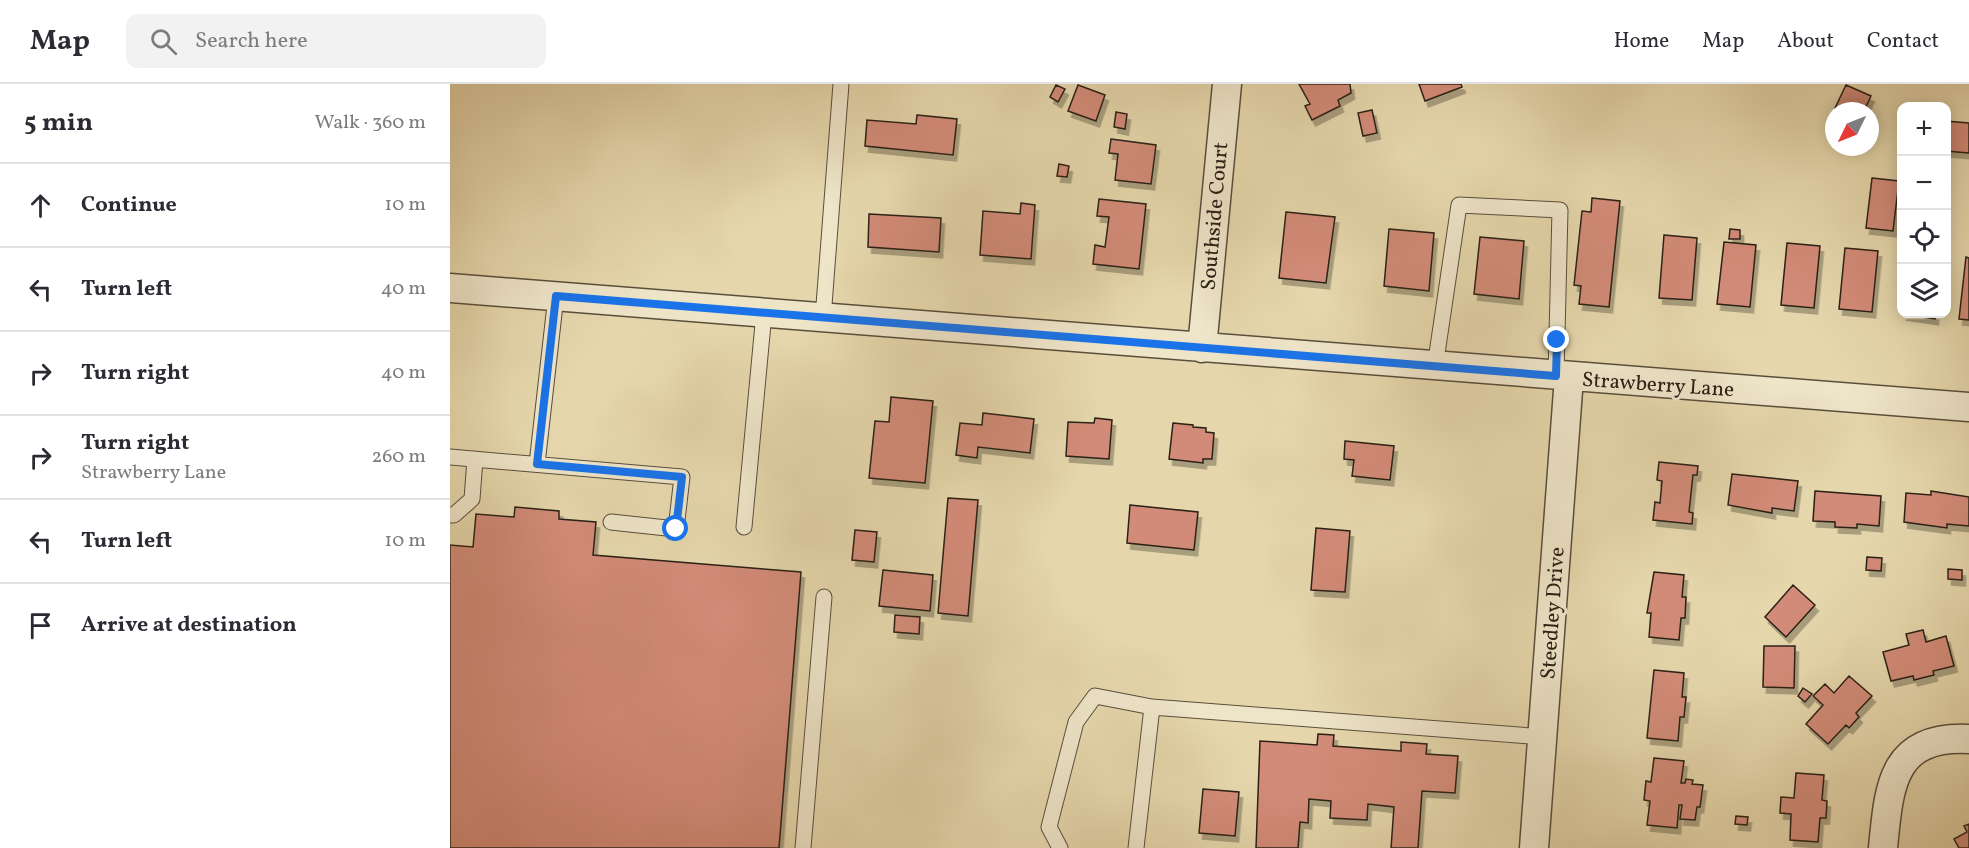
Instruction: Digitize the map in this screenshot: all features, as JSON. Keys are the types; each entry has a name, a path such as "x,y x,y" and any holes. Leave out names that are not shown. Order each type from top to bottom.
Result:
{"street":[{"name":"Southside Court","path":"1202,348 1227,84"},
{"name":"Strawberry Lane","path":"450,288 1562,377 1969,407"},
{"name":"Steedley Drive","path":"1534,848 1544,737 1562,377"},
{"path":"1883,848 1891,784 1904,760 1929,743 1951,738 1969,739"}],"lane":[{"path":"823,318 841,84"},
{"path":"1436,367 1459,205 1560,210 1557,340 1562,377"},
{"path":"537,464 556,296"},
{"path":"744,527 764,313"},
{"path":"450,457 682,477 676,529 611,522"},
{"path":"450,515 454,515 472,499 475,459"},
{"path":"803,848 824,597"},
{"path":"1060,848 1049,827 1076,722 1095,696 1152,707 1544,737"},
{"path":"1136,848 1152,707"}],"building":[{"path":"1299,84 1350,84 1351,93 1338,100 1340,106 1312,120 1305,106 1310,104"},
{"path":"1419,84 1461,84 1462,87 1425,101"},
{"path":"1056,85 1065,89 1058,102 1050,97"},
{"path":"1078,85 1105,95 1096,121 1068,111"},
{"path":"1846,85 1871,96 1868,102 1838,102"},
{"path":"1372,110 1377,133 1363,136 1358,113"},
{"path":"1116,112 1127,114 1125,129 1114,127"},
{"path":"917,115 957,119 953,155 865,146 867,120 916,124"},
{"path":"1951,121 1969,123 1969,153 1951,151"},
{"path":"1111,139 1156,145 1151,184 1115,180 1118,154 1109,153"},
{"path":"1059,164 1069,166 1067,177 1057,176"},
{"path":"1872,178 1897,181 1893,231 1866,228"},
{"path":"1592,198 1620,201 1609,307 1579,304 1581,286 1574,285 1582,211 1591,212"},
{"path":"1099,199 1146,204 1139,269 1093,264 1095,245 1105,247 1109,217 1097,216"},
{"path":"1021,203 1035,205 1031,259 980,255 983,211 1020,214"},
{"path":"1286,212 1335,217 1326,283 1279,278"},
{"path":"869,214 941,218 939,252 868,247"},
{"path":"1389,229 1434,233 1429,291 1384,286"},
{"path":"1730,229 1740,230 1740,239 1729,239"},
{"path":"1664,235 1697,238 1692,300 1659,298"},
{"path":"1480,237 1524,241 1519,299 1474,294"},
{"path":"1724,242 1756,245 1750,307 1717,304"},
{"path":"1787,243 1820,246 1814,308 1781,305"},
{"path":"1845,248 1878,251 1872,312 1839,309"},
{"path":"1966,257 1969,258 1969,320 1959,319"},
{"path":"891,397 933,401 925,483 869,478 875,421 889,422"},
{"path":"983,413 1034,419 1030,453 978,447 977,458 956,455 960,423 982,425"},
{"path":"1095,418 1112,420 1109,459 1066,456 1068,422 1094,423"},
{"path":"1173,423 1206,428 1206,432 1214,433 1212,459 1203,459 1203,463 1169,459"},
{"path":"1345,441 1394,446 1390,480 1352,476 1354,460 1344,459"},
{"path":"1659,462 1698,466 1697,475 1693,475 1689,512 1693,513 1692,524 1653,520 1655,502 1660,503 1662,481 1657,480"},
{"path":"1732,474 1798,481 1794,511 1772,508 1772,513 1728,505"},
{"path":"1815,491 1881,496 1879,526 1857,524 1857,528 1835,527 1835,522 1813,521"},
{"path":"1931,491 1969,497 1969,526 1947,524 1947,528 1904,522 1906,493 1931,495"},
{"path":"948,498 978,500 968,616 938,613"},
{"path":"1130,505 1198,512 1194,550 1127,543"},
{"path":"515,507 559,511 559,519 596,522 593,555 801,572 779,848 450,848 450,545 473,547 476,514 514,517"},
{"path":"1316,528 1350,531 1345,592 1311,590"},
{"path":"855,530 877,532 874,562 852,560"},
{"path":"1867,557 1882,558 1881,571 1866,570"},
{"path":"1948,569 1962,570 1962,580 1948,579"},
{"path":"883,570 933,575 930,611 879,606"},
{"path":"1654,572 1684,575 1682,597 1686,597 1685,618 1681,618 1679,640 1649,637 1651,613 1647,613"},
{"path":"1793,585 1815,605 1786,637 1765,617"},
{"path":"895,615 920,617 919,634 894,632"},
{"path":"1923,630 1926,642 1946,636 1954,666 1933,671 1934,675 1914,680 1913,676 1891,681 1883,652 1909,645 1906,634"},
{"path":"1764,646 1795,646 1794,688 1763,687"},
{"path":"1654,670 1684,673 1682,697 1686,697 1684,717 1680,717 1678,741 1647,738"},
{"path":"1849,676 1872,696 1856,713 1859,717 1849,728 1846,725 1828,744 1806,724 1823,705 1813,696 1825,684 1834,693"},
{"path":"1803,688 1812,694 1805,702 1798,696"},
{"path":"1318,734 1334,735 1333,746 1401,751 1401,742 1427,744 1426,754 1458,756 1455,793 1422,791 1418,848 1391,848 1394,807 1368,804 1367,820 1330,818 1331,801 1309,799 1308,823 1300,822 1298,848 1256,848 1260,741 1317,745"},
{"path":"1654,758 1684,761 1681,783 1685,783 1686,779 1693,780 1692,784 1703,785 1700,807 1697,807 1695,820 1680,819 1682,805 1679,805 1677,828 1647,825 1650,801 1644,800 1646,781 1651,782"},
{"path":"1796,773 1824,775 1822,800 1827,801 1826,818 1820,818 1818,842 1790,840 1791,814 1780,813 1781,797 1794,798"},
{"path":"1203,789 1239,792 1235,836 1199,833"},
{"path":"1736,816 1748,817 1747,825 1735,824"},
{"path":"1969,824 1969,848 1959,848 1954,839 1967,832 1964,826"}],"route":[{"path":"676,529 682,477 537,464 556,296 1556,376 1557,340"}]}
